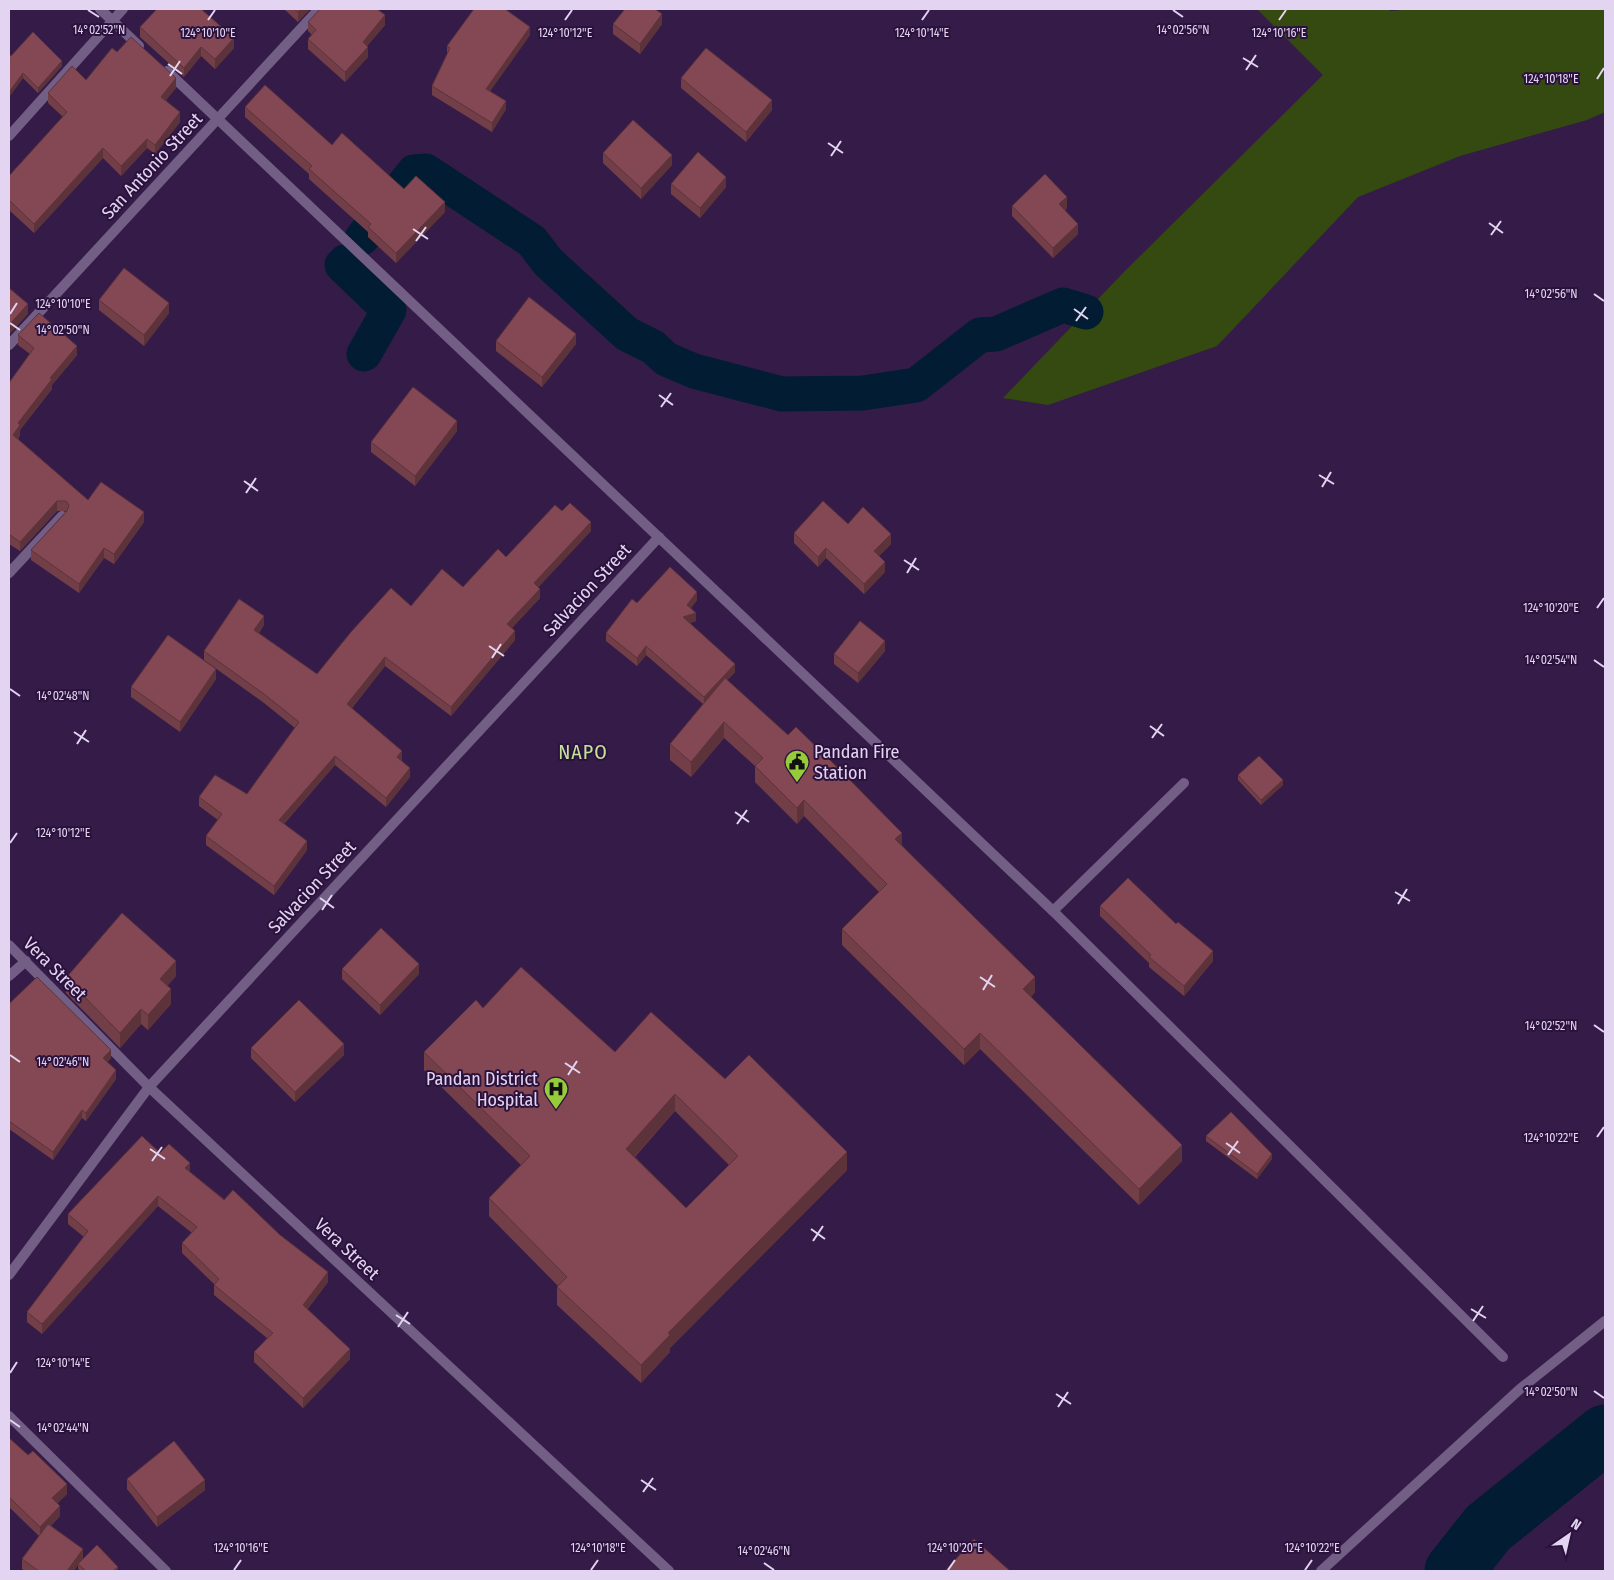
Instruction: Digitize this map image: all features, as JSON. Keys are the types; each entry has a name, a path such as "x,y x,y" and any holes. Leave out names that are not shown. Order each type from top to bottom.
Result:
{"street":[{"path":"100,9 147,53"},
{"path":"9,136 123,9"},
{"name":"San Antonio Street","path":"9,345 319,9"},
{"path":"162,66 1053,911 1503,1358"},
{"path":"9,573 62,516"},
{"name":"Salvacion Street","path":"9,1276 149,1087 659,537"},
{"path":"1053,911 1184,783"},
{"name":"Vera Street","path":"9,945 149,1087 669,1571"},
{"path":"9,976 26,961"},
{"path":"1321,1571 1520,1389 1605,1321"},
{"path":"9,1416 166,1571"}],"green space":[{"path":"1257,9 1388,9 1390,11 1413,9 1605,9 1605,112 1587,120 1460,156 1358,197 1217,346 1048,405 1003,398 1124,272 1323,75"}],"building":[{"path":"157,9 201,9 234,38 215,59 201,47 184,68 140,27"},
{"path":"320,9 377,9 385,15 363,42 368,47 345,72 308,39 316,30 308,22"},
{"path":"474,9 505,9 530,27 486,89 506,101 492,123 432,86 450,48 447,46"},
{"path":"625,9 655,9 662,14 640,44 613,24"},
{"path":"33,32 62,61 38,88 23,73 9,92 9,55 11,56"},
{"path":"131,37 176,78 161,97 180,112 155,145 147,139 121,166 103,148 34,224 9,200 9,176 67,112 48,93 72,66 86,80 112,48 117,52"},
{"path":"706,48 772,100 746,132 681,78"},
{"path":"265,85 332,145 342,133 404,189 416,176 445,202 396,253 368,227 371,224 309,169 312,166 245,107"},
{"path":"633,120 672,155 641,188 603,153"},
{"path":"698,152 726,177 700,208 671,184"},
{"path":"1045,174 1067,197 1059,204 1078,224 1053,248 1012,206"},
{"path":"124,268 169,303 144,335 99,300"},
{"path":"9,288 28,304 9,325"},
{"path":"529,297 576,334 542,377 496,341"},
{"path":"39,313 77,346 50,378 52,379 18,423 20,425 13,435 88,500 101,482 144,512 114,554 104,548 79,584 31,550 67,511 69,505 66,501 57,501 20,542 9,534 9,383 34,348 18,335"},
{"path":"413,387 457,421 415,476 371,442"},
{"path":"823,501 848,524 863,507 891,534 874,551 885,562 864,584 826,548 818,557 794,533"},
{"path":"570,503 591,522 534,583 540,589 507,624 515,631 451,707 385,657 347,704 402,751 397,757 410,768 386,798 335,756 279,820 307,841 274,886 206,836 222,814 199,797 215,775 247,794 299,722 204,651 239,599 264,616 254,630 317,674 351,632 391,588 411,606 442,569 463,587 498,549 506,557 555,505 562,511"},
{"path":"670,567 697,592 687,605 696,613 683,617 735,664 704,697 646,646 637,658 606,633 632,599 637,603"},
{"path":"860,621 885,641 858,673 834,654"},
{"path":"168,635 216,669 180,722 131,687"},
{"path":"725,678 788,735 796,727 902,833 895,839 1035,977 1023,989 1182,1145 1139,1189 980,1033 964,1049 842,929 887,884 804,800 797,808 755,766 763,758 724,722 691,762 670,744"},
{"path":"1259,756 1283,780 1261,800 1238,775"},
{"path":"1128,878 1176,924 1178,922 1213,951 1184,986 1149,957 1151,955 1100,906"},
{"path":"122,913 176,961 160,979 171,989 148,1015 141,1009 120,1033 66,978"},
{"path":"381,928 419,964 380,1005 342,969"},
{"path":"521,967 615,1052 651,1012 725,1079 749,1055 847,1152 668,1333 670,1335 641,1365 557,1287 567,1277 489,1198 530,1156 424,1052 476,1000 483,1008","holes":["675,1094 738,1156 686,1208 626,1149"]},
{"path":"37,977 111,1050 103,1058 116,1070 86,1113 82,1110 53,1152 9,1121 9,1004"},
{"path":"299,1000 344,1044 295,1092 251,1048"},
{"path":"1231,1112 1272,1154 1257,1174 1206,1136"},
{"path":"142,1136 160,1153 169,1144 190,1163 185,1168 224,1200 233,1190 280,1235 328,1272 303,1305 350,1349 303,1398 254,1352 273,1333 214,1285 219,1279 182,1243 197,1227 158,1196 42,1324 27,1312 88,1231 68,1214"},
{"path":"9,1438 28,1455 33,1451 67,1484 52,1498 60,1506 40,1527 9,1497"},
{"path":"174,1441 205,1480 157,1517 127,1479"},
{"path":"48,1524 83,1549 67,1571 39,1571 22,1559"},
{"path":"974,1539 1010,1571 945,1571"},
{"path":"97,1545 118,1567 113,1571 86,1571 78,1564"}],"waterway":[{"path":"362,238 414,172 426,171 532,241 548,262 627,334 653,347 666,359 694,371 782,394 863,393 916,385 980,335 996,334 1063,305 1086,312"},
{"path":"345,262 342,265 389,310 364,354"},
{"path":"1454,1571 1488,1528 1605,1434"}],"place":[{"name":"Pandan Fire Station","path":"797,783"},
{"name":"Pandan District Hospital","path":"556,1110"}],"district":[{"name":"NAPO","path":"583,752"}]}
